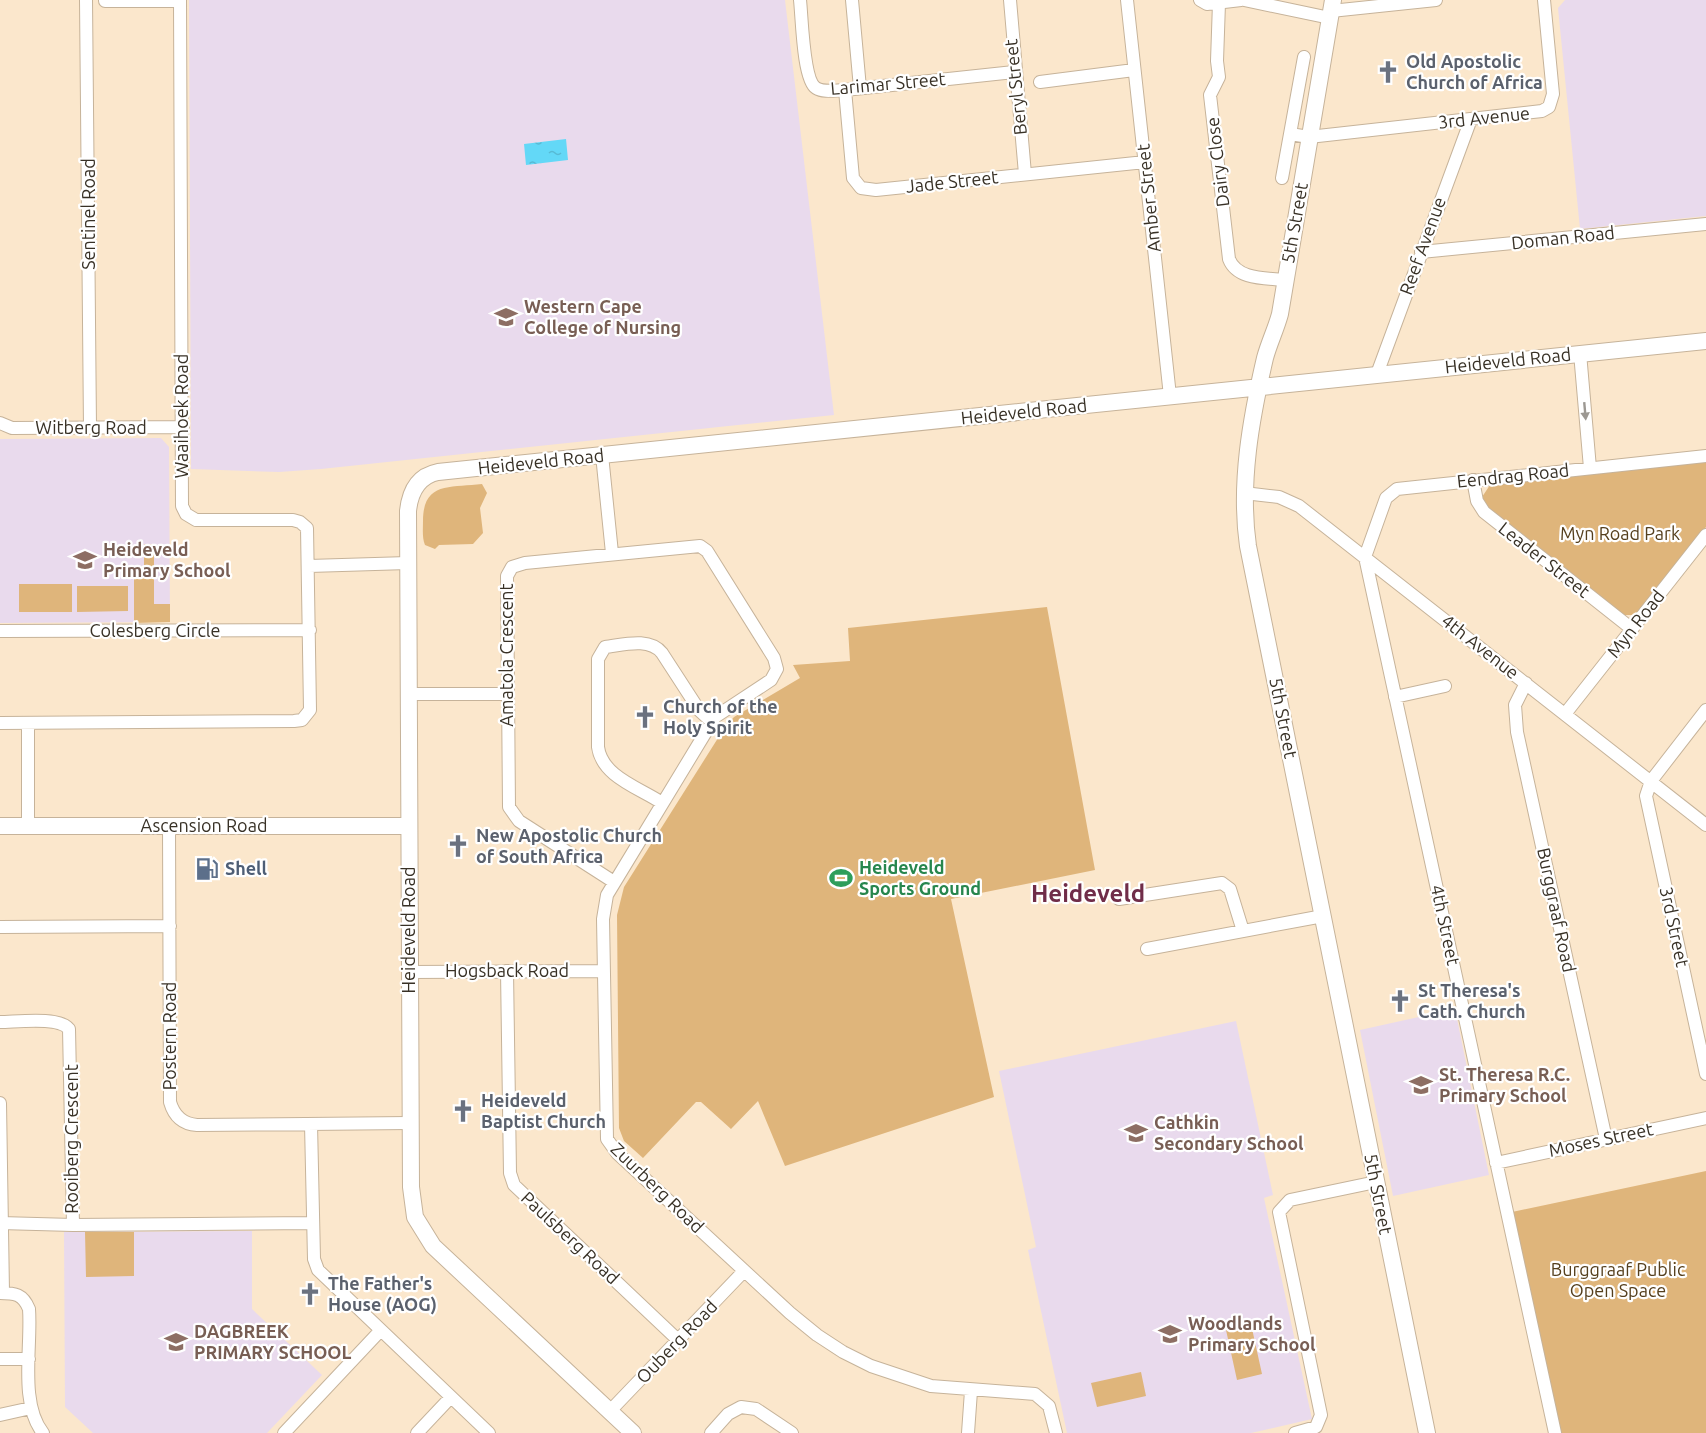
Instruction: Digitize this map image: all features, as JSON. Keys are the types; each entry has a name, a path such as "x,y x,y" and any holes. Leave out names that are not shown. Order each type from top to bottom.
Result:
{"street":[{"name":"Sentinel Road","path":"86,0 90,428"},
{"name":"Larimar Street","path":"800,0 808,72 812,84 824,91 1014,72"},
{"path":"852,0 860,88"},
{"name":"Beryl Street","path":"1010,0 1014,72 1025,174"},
{"name":"Amber Street","path":"1127,0 1170,396"},
{"path":"1200,0 1207,4 1243,0 1331,10 1436,0"},
{"name":"3rd Avenue","path":"1290,134 1309,137 1535,114 1549,107 1553,87 1544,0"},
{"name":"Waaihoek Road","path":"28,723 294,722 306,717 310,706 308,531 300,522 199,520 186,514 182,506 180,1 105,1"},
{"name":"Dairy Close","path":"1219,3 1217,61 1219,76 1210,95 1229,259 1235,271 1242,274 1285,280"},
{"name":"5th Street","path":"1331,10 1280,314 1265,358 1244,493 1248,546 1427,1433"},
{"path":"1282,178 1304,57"},
{"path":"1040,82 1134,70"},
{"name":"Jade Street","path":"845,90 853,178 861,188 876,190 1145,162"},
{"name":"Reef Avenue","path":"1377,374 1471,119"},
{"name":"Doman Road","path":"1421,252 1706,224"},
{"name":"Heideveld Road","path":"633,1433 425,1237 415,1217 412,1202 410,1123 408,694 409,500 414,488 426,476 438,472 1706,341"},
{"path":"1580,354 1590,468"},
{"name":"Witberg Road","path":"0,423 12,428 183,428"},
{"path":"602,455 612,553"},
{"name":"Eendrag Road","path":"1365,557 1386,498 1392,492 1402,488 1706,456"},
{"name":"Leader Street","path":"1473,480 1476,501 1484,513 1632,629"},
{"name":"4th Avenue","path":"1244,493 1289,500 1706,825"},
{"name":"Myn Road","path":"1565,714 1706,535"},
{"name":"Amatola Crescent","path":"614,882 519,821 512,814 508,799 507,694 507,580 510,569 525,562 695,545 704,548 774,658 777,669"},
{"name":"4th Street","path":"1365,557 1555,1433"},
{"path":"309,566 408,563"},
{"name":"Colesberg Circle","path":"0,631 310,630"},
{"path":"662,803 612,772 600,758 598,659 601,650 605,647 641,643 657,648 699,710 712,722"},
{"name":"Zuurberg Road","path":"777,669 771,680 732,705 712,722 607,895 603,919 607,1139 617,1153 817,1335 871,1366 913,1381 971,1391 1035,1394 1049,1406 1056,1433"},
{"name":"Burggraaf Road","path":"1526,683 1515,705 1517,732 1606,1139"},
{"path":"1395,697 1445,686"},
{"path":"408,694 507,694"},
{"path":"1651,781 1706,710"},
{"path":"0,723 28,723 28,826"},
{"name":"3rd Street","path":"1651,781 1647,788 1646,804 1706,1074"},
{"name":"Ascension Road","path":"0,826 409,826"},
{"name":"Postern Road","path":"170,826 170,1102 174,1112 182,1120 192,1124 410,1123"},
{"path":"1119,898 1222,883 1230,890 1243,931"},
{"path":"1147,949 1323,916"},
{"path":"0,927 170,926"},
{"name":"Paulsberg Road","path":"507,971 510,1173 514,1185 678,1340"},
{"name":"Hogsback Road","path":"410,972 604,971"},
{"name":"Rooiberg Crescent","path":"0,1022 54,1021 66,1024 69,1029 73,1225 313,1223"},
{"path":"0,1102 1,1293 18,1294 26,1301 29,1315 30,1408 43,1433"},
{"name":"Moses Street","path":"1496,1163 1706,1118"},
{"path":"311,1124 314,1259 318,1270 489,1433"},
{"path":"1295,1433 1316,1427 1321,1415 1279,1212 1290,1200 1376,1182"},
{"path":"1,1223 73,1225"},
{"name":"Ouberg Road","path":"610,1412 744,1271"},
{"path":"284,1433 380,1331"},
{"path":"0,1359 29,1359"},
{"path":"968,1433 971,1391"},
{"path":"417,1433 451,1397"},
{"path":"711,1433 728,1414 741,1407 756,1409 792,1433"},
{"path":"0,1415 30,1408"}],"shaded area":[{"name":"Western Cape College of Nursing","path":"189,0 785,0 834,415 321,469 279,472 191,469"},
{"path":"1565,0 1706,0 1706,216 1580,229 1558,8"},
{"name":"Heideveld Primary School","path":"161,438 169,447 170,622 0,623 0,439"},
{"name":"St. Theresa R.C. Primary School","path":"1455,1009 1489,1175 1393,1196 1360,1030"},
{"path":"1236,1021 1273,1195 1264,1198 1312,1419 1251,1433 1067,1433 1028,1250 1036,1247 999,1071"},
{"name":"DAGBREEK PRIMARY SCHOOL","path":"252,1231 252,1309 322,1375 267,1433 93,1433 65,1407 64,1232"}],"green space":[{"name":"Myn Road Park","path":"1706,461 1706,527 1641,610 1634,615 1623,615 1486,508 1482,497 1490,485"},
{"path":"482,484 487,493 480,508 483,533 473,544 439,545 435,549 425,545 423,539 424,508 433,493 450,487"},
{"path":"144,544 154,544 154,604 170,604 170,622 134,623 134,568 144,568"},
{"path":"19,584 72,584 72,612 19,612"},
{"path":"77,586 128,586 128,611 77,612"},
{"name":"Heideveld Sports Ground","path":"1047,607 1095,870 951,899 994,1097 785,1166 758,1101 731,1129 701,1102 696,1102 643,1158 624,1141 619,1128 617,915 624,887 725,727 734,717 800,678 793,665 850,661 848,628"},
{"name":"Burggraaf Public Open Space","path":"1706,1171 1706,1433 1560,1433 1512,1212"},
{"path":"85,1232 134,1232 134,1276 86,1277"},
{"path":"1251,1324 1262,1374 1237,1380 1226,1330"},
{"path":"1141,1372 1146,1396 1097,1407 1091,1383"}],"water":[{"path":"566,139 568,160 526,165 524,144"}],"place":[{"name":"Old Apostolic Church of Africa","path":"1388,72"},
{"name":"Western Cape College of Nursing","path":"506,317"},
{"name":"Heideveld Primary School","path":"85,560"},
{"name":"Church of the Holy Spirit","path":"645,717"},
{"name":"New Apostolic Church of South Africa","path":"458,846"},
{"name":"Shell","path":"207,869"},
{"name":"Heideveld Sports Ground","path":"841,878"},
{"name":"St Theresa's Cath. Church","path":"1400,1001"},
{"name":"St. Theresa R.C. Primary School","path":"1421,1085"},
{"name":"Heideveld Baptist Church","path":"463,1111"},
{"name":"Cathkin Secondary School","path":"1136,1133"},
{"name":"The Father's House (AOG)","path":"310,1294"},
{"name":"Woodlands Primary School","path":"1170,1334"},
{"name":"DAGBREEK PRIMARY SCHOOL","path":"176,1342"}],"district":[{"name":"Heideveld","path":"1088,894"}]}
